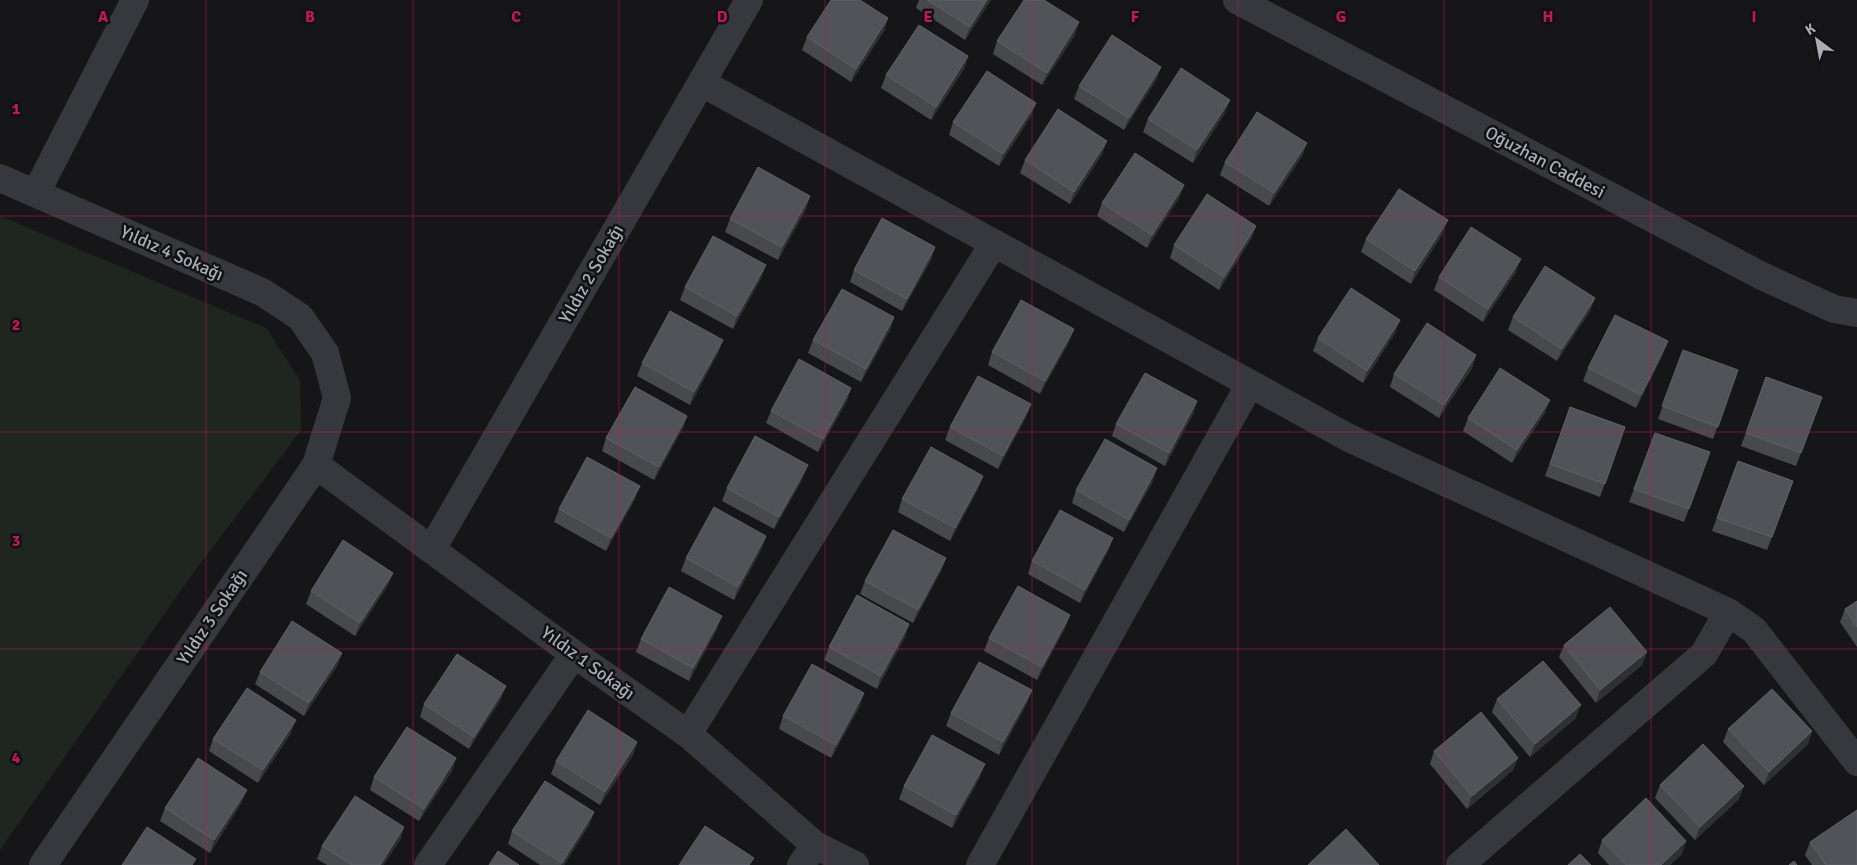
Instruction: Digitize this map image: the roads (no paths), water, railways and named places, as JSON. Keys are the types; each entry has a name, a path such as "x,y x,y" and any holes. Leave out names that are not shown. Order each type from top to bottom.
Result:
{"street":[{"path":"36,193 135,0"},
{"name":"Yıldız 2 Sokağı","path":"432,548 749,0"},
{"name":"Oğuzhan Caddesi","path":"1237,0 1762,276 1834,309 1857,313"},
{"path":"702,83 1349,438 1728,612 1754,630 1857,762"},
{"name":"Yıldız 4 Sokağı","path":"0,178 262,292 300,317 325,353"},
{"path":"688,734 994,243"},
{"name":"Yıldız 3 Sokağı","path":"43,865 316,465 337,398 325,353"},
{"path":"980,865 1250,384"},
{"name":"Yıldız 1 Sokağı","path":"316,465 432,548 574,654 688,734 808,855 855,865"},
{"path":"1460,865 1704,654 1728,612"},
{"path":"428,865 574,654"}]}
